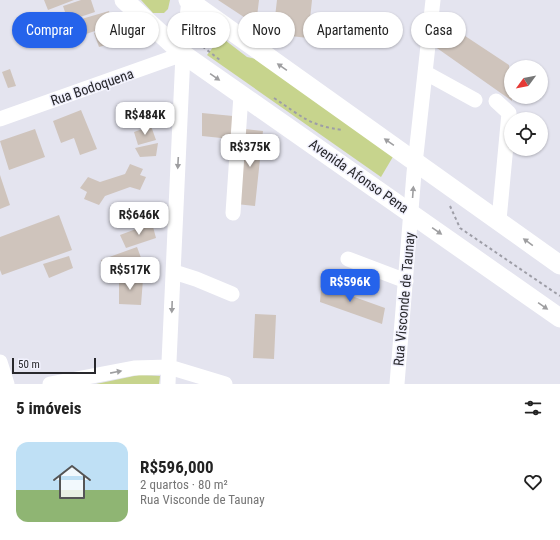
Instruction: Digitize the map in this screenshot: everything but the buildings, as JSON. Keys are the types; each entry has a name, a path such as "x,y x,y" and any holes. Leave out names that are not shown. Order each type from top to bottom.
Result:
{"main road":[{"name":"Avenida Afonso Pena","path":"124,0 183,54 560,318"},
{"path":"189,0 560,265"}],"street":[{"path":"188,12 189,0"},
{"name":"Rua Visconde de Taunay","path":"397,384 411,213 433,0"},
{"path":"168,384 184,48"},
{"name":"Rua Bodoquena","path":"0,119 183,54"},
{"path":"426,73 475,100"},
{"path":"233,213 242,95"},
{"path":"496,101 509,113 498,220"},
{"path":"348,259 406,281"},
{"path":"174,272 196,279 232,294"},
{"path":"0,362 7,384"},
{"path":"50,384 134,368 169,367 225,384"}],"path":[{"path":"205,48 223,62"},
{"path":"271,96 311,123 324,128 348,130"},
{"path":"448,201 460,228 560,296"}],"green space":[{"path":"141,0 170,0 168,9 164,13 152,12"},
{"path":"230,44 247,57 265,61 394,155 381,177 207,55 212,48 230,48"},
{"path":"139,375 160,376 159,384 96,384"}]}
